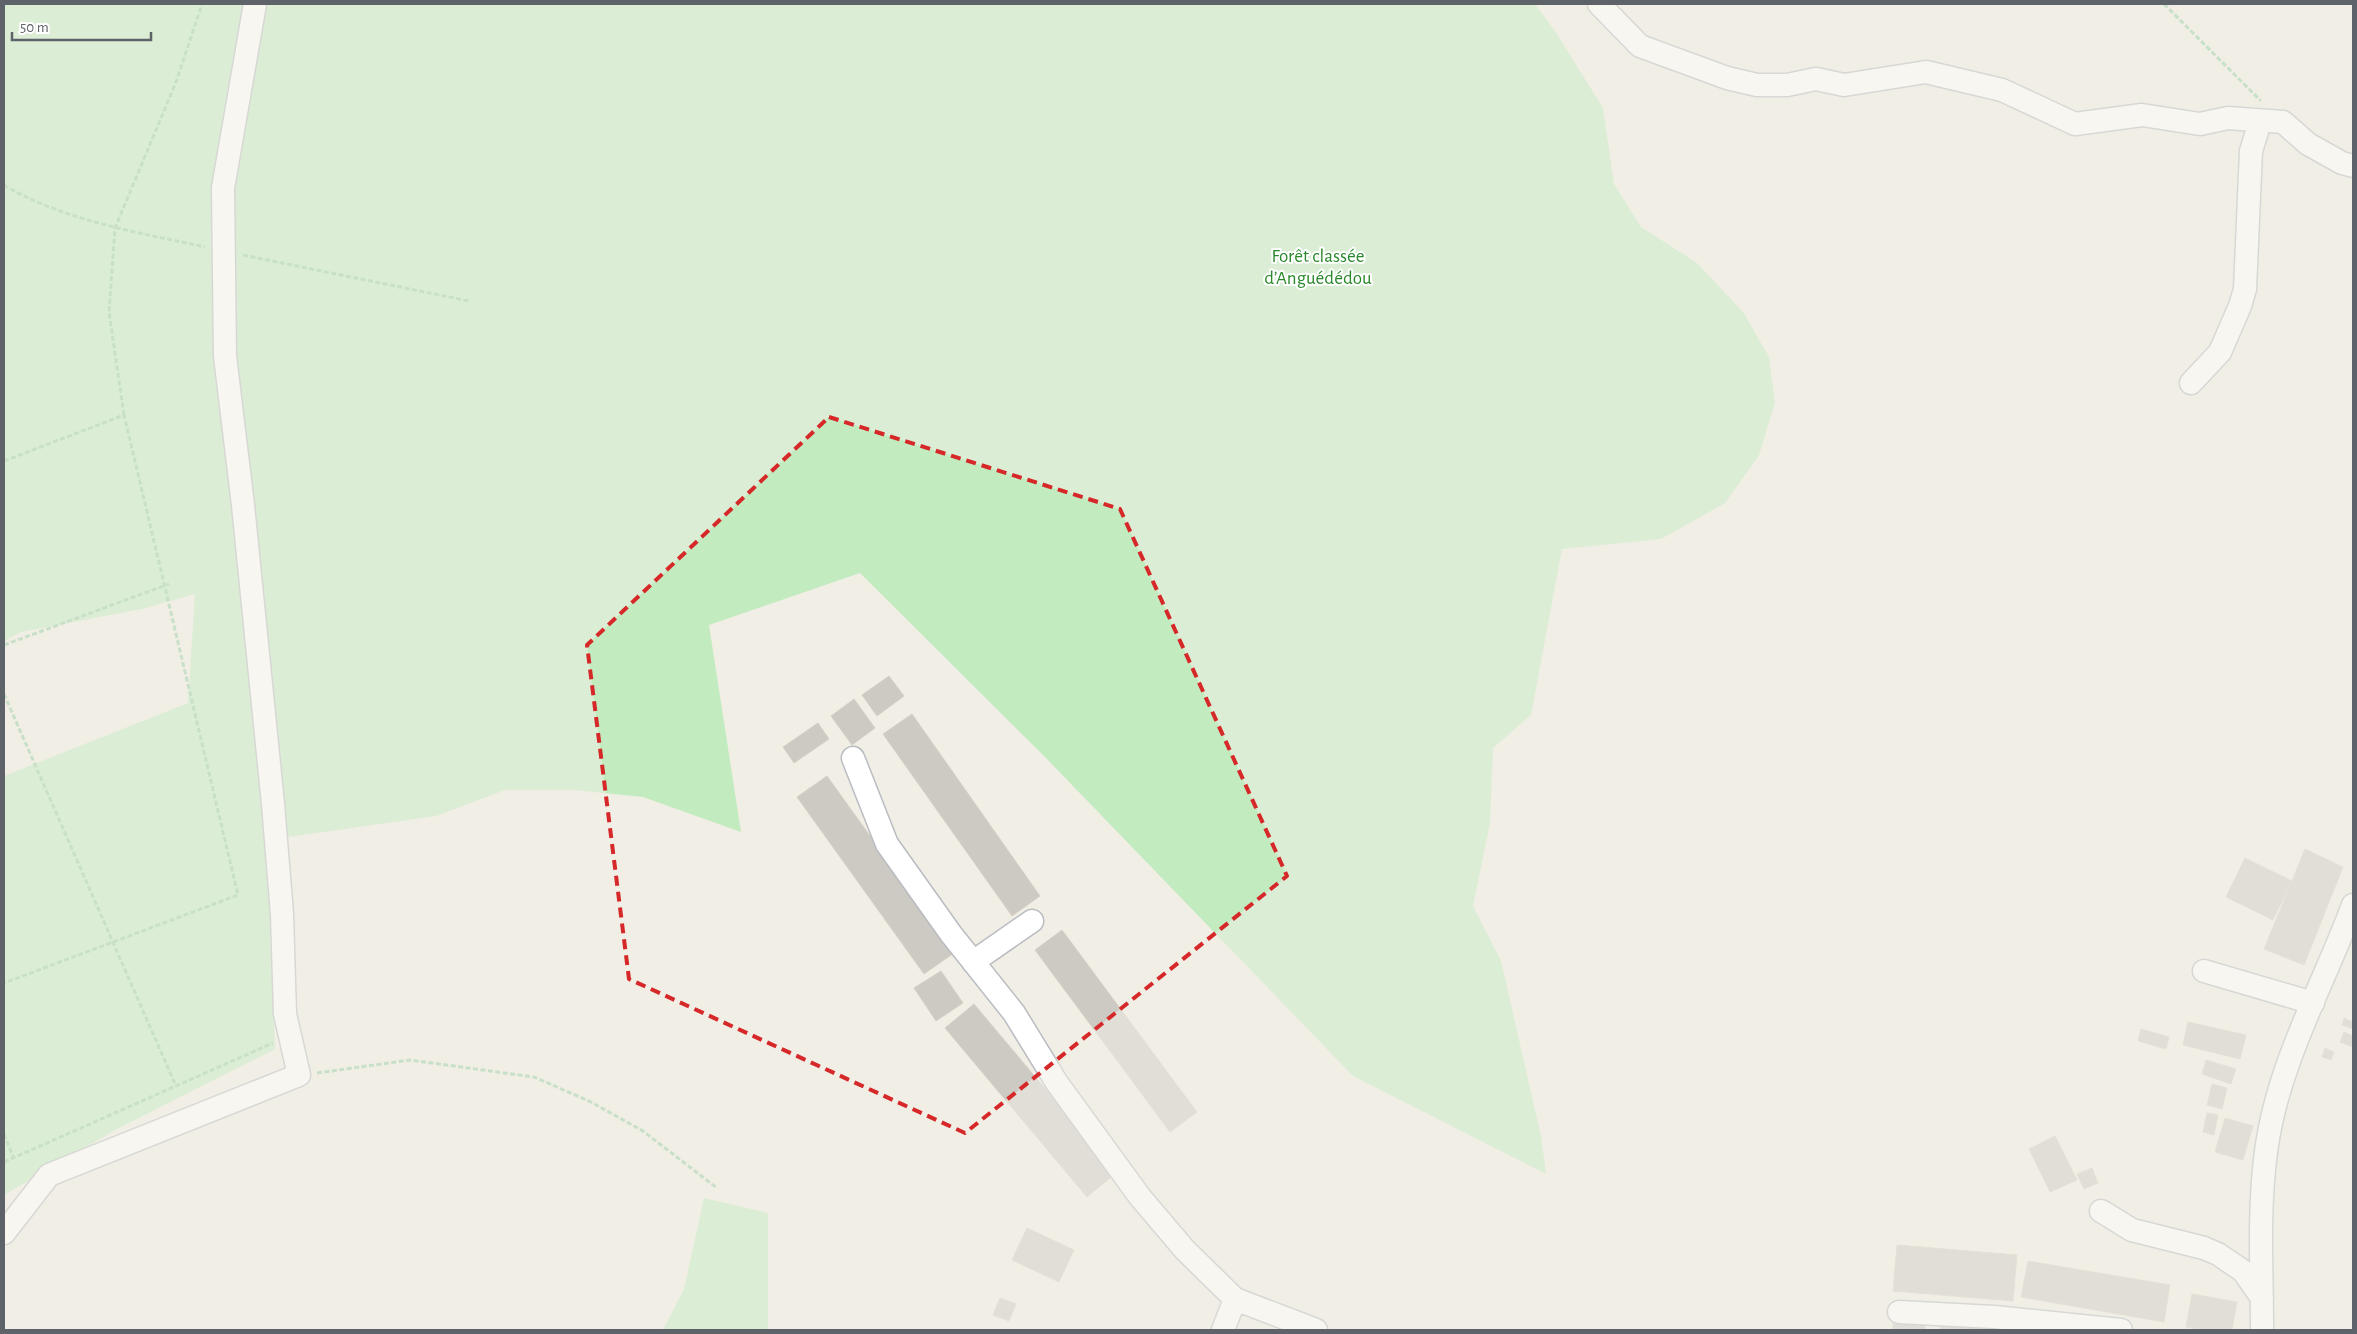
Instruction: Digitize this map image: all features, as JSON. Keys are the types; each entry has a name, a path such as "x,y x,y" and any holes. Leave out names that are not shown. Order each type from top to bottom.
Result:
{"street":[{"path":"4,1233 49,1175 299,1075 285,1014 282,914 273,804 243,505 225,356 223,188 255,4"},
{"path":"1599,4 1640,46 1727,78 1757,85 1787,85 1816,79 1844,84 1926,72 2002,90 2075,124 2142,115 2175,118 2200,124 2228,118 2260,122 2283,122 2308,144 2342,163 2353,166"},
{"path":"2191,384 2220,352 2240,306 2245,289 2248,274 2252,151 2260,122"},
{"path":"852,758 887,844 973,962 1014,1013 1056,1083 1140,1197 1185,1250 1235,1299 1316,1330"},
{"path":"2262,1330 2261,1248 2266,1151 2286,1071 2353,905"},
{"path":"973,962 1032,921"},
{"path":"2204,971 2313,1003"},
{"path":"2101,1211 2132,1230 2204,1248 2218,1254 2243,1271 2262,1298"},
{"path":"1223,1330 1235,1299"},
{"path":"1899,1312 1994,1317 2121,1330"}],"path":[{"path":"4,983 238,895 124,415 109,312 115,228 176,82 202,4"},
{"path":"2164,4 2283,122"},
{"path":"4,461 124,415"},
{"path":"4,645 169,584"},
{"path":"4,694 176,1086"},
{"path":"4,1162 290,1035"},
{"path":"299,1075 410,1060 534,1078 591,1102 643,1131 716,1188"},
{"path":"4,1134 13,1159"}],"highlighted area":[{"path":"829,417 1120,509 1287,876 965,1133 629,979 587,645"}],"green space":[{"name":"Forêt classée d’Anguédédou","path":"4,4 1535,4 1557,34 1603,108 1614,184 1641,227 1697,263 1743,312 1769,357 1775,403 1759,455 1725,503 1661,539 1562,549 1531,715 1493,748 1490,823 1473,906 1501,961 1541,1136 1546,1174 1353,1076 1044,756 860,573 709,625 741,832 643,797 574,790 505,790 436,816 267,840 275,1049 117,1129 4,1195 4,776 188,703 195,594 142,609 21,632 4,641"},
{"path":"704,1198 768,1213 768,1330 663,1330 684,1289"}],"building":[{"path":"889,676 904,696 877,716 862,695"},
{"path":"854,699 875,728 852,745 831,716"},
{"path":"912,714 1040,896 1012,916 883,734"},
{"path":"818,723 829,739 794,763 783,747"},
{"path":"827,776 954,953 924,974 797,797"},
{"path":"2305,849 2343,867 2304,965 2264,949"},
{"path":"2245,858 2292,881 2273,920 2226,897"},
{"path":"1062,930 1197,1112 1170,1132 1035,950"},
{"path":"941,971 963,1003 936,1021 914,988"},
{"path":"974,1004 1116,1173 1087,1197 945,1028"},
{"path":"2344,1018 2353,1022 2353,1029 2342,1025"},
{"path":"2188,1022 2246,1035 2240,1059 2183,1045"},
{"path":"2141,1029 2169,1037 2166,1049 2138,1041"},
{"path":"2344,1032 2353,1036 2353,1047 2340,1042"},
{"path":"2325,1048 2334,1052 2331,1060 2322,1057"},
{"path":"2206,1060 2236,1069 2231,1084 2202,1074"},
{"path":"2212,1084 2227,1088 2222,1109 2207,1105"},
{"path":"2207,1113 2218,1115 2214,1135 2203,1132"},
{"path":"2225,1118 2253,1126 2243,1160 2215,1152"},
{"path":"2055,1136 2077,1180 2050,1192 2029,1149"},
{"path":"2092,1168 2098,1183 2084,1189 2077,1174"},
{"path":"1027,1228 1074,1250 1059,1282 1012,1260"},
{"path":"1897,1245 2017,1255 2013,1301 1893,1291"},
{"path":"2028,1261 2170,1285 2164,1322 2021,1297"},
{"path":"2192,1294 2237,1302 2232,1330 2203,1330 2186,1327"},
{"path":"1000,1298 1016,1304 1009,1321 993,1315"},
{"path":"1941,1322 1979,1324 1979,1330 1940,1330"},
{"path":"1893,1323 1925,1325 1925,1330 1893,1330"}]}
